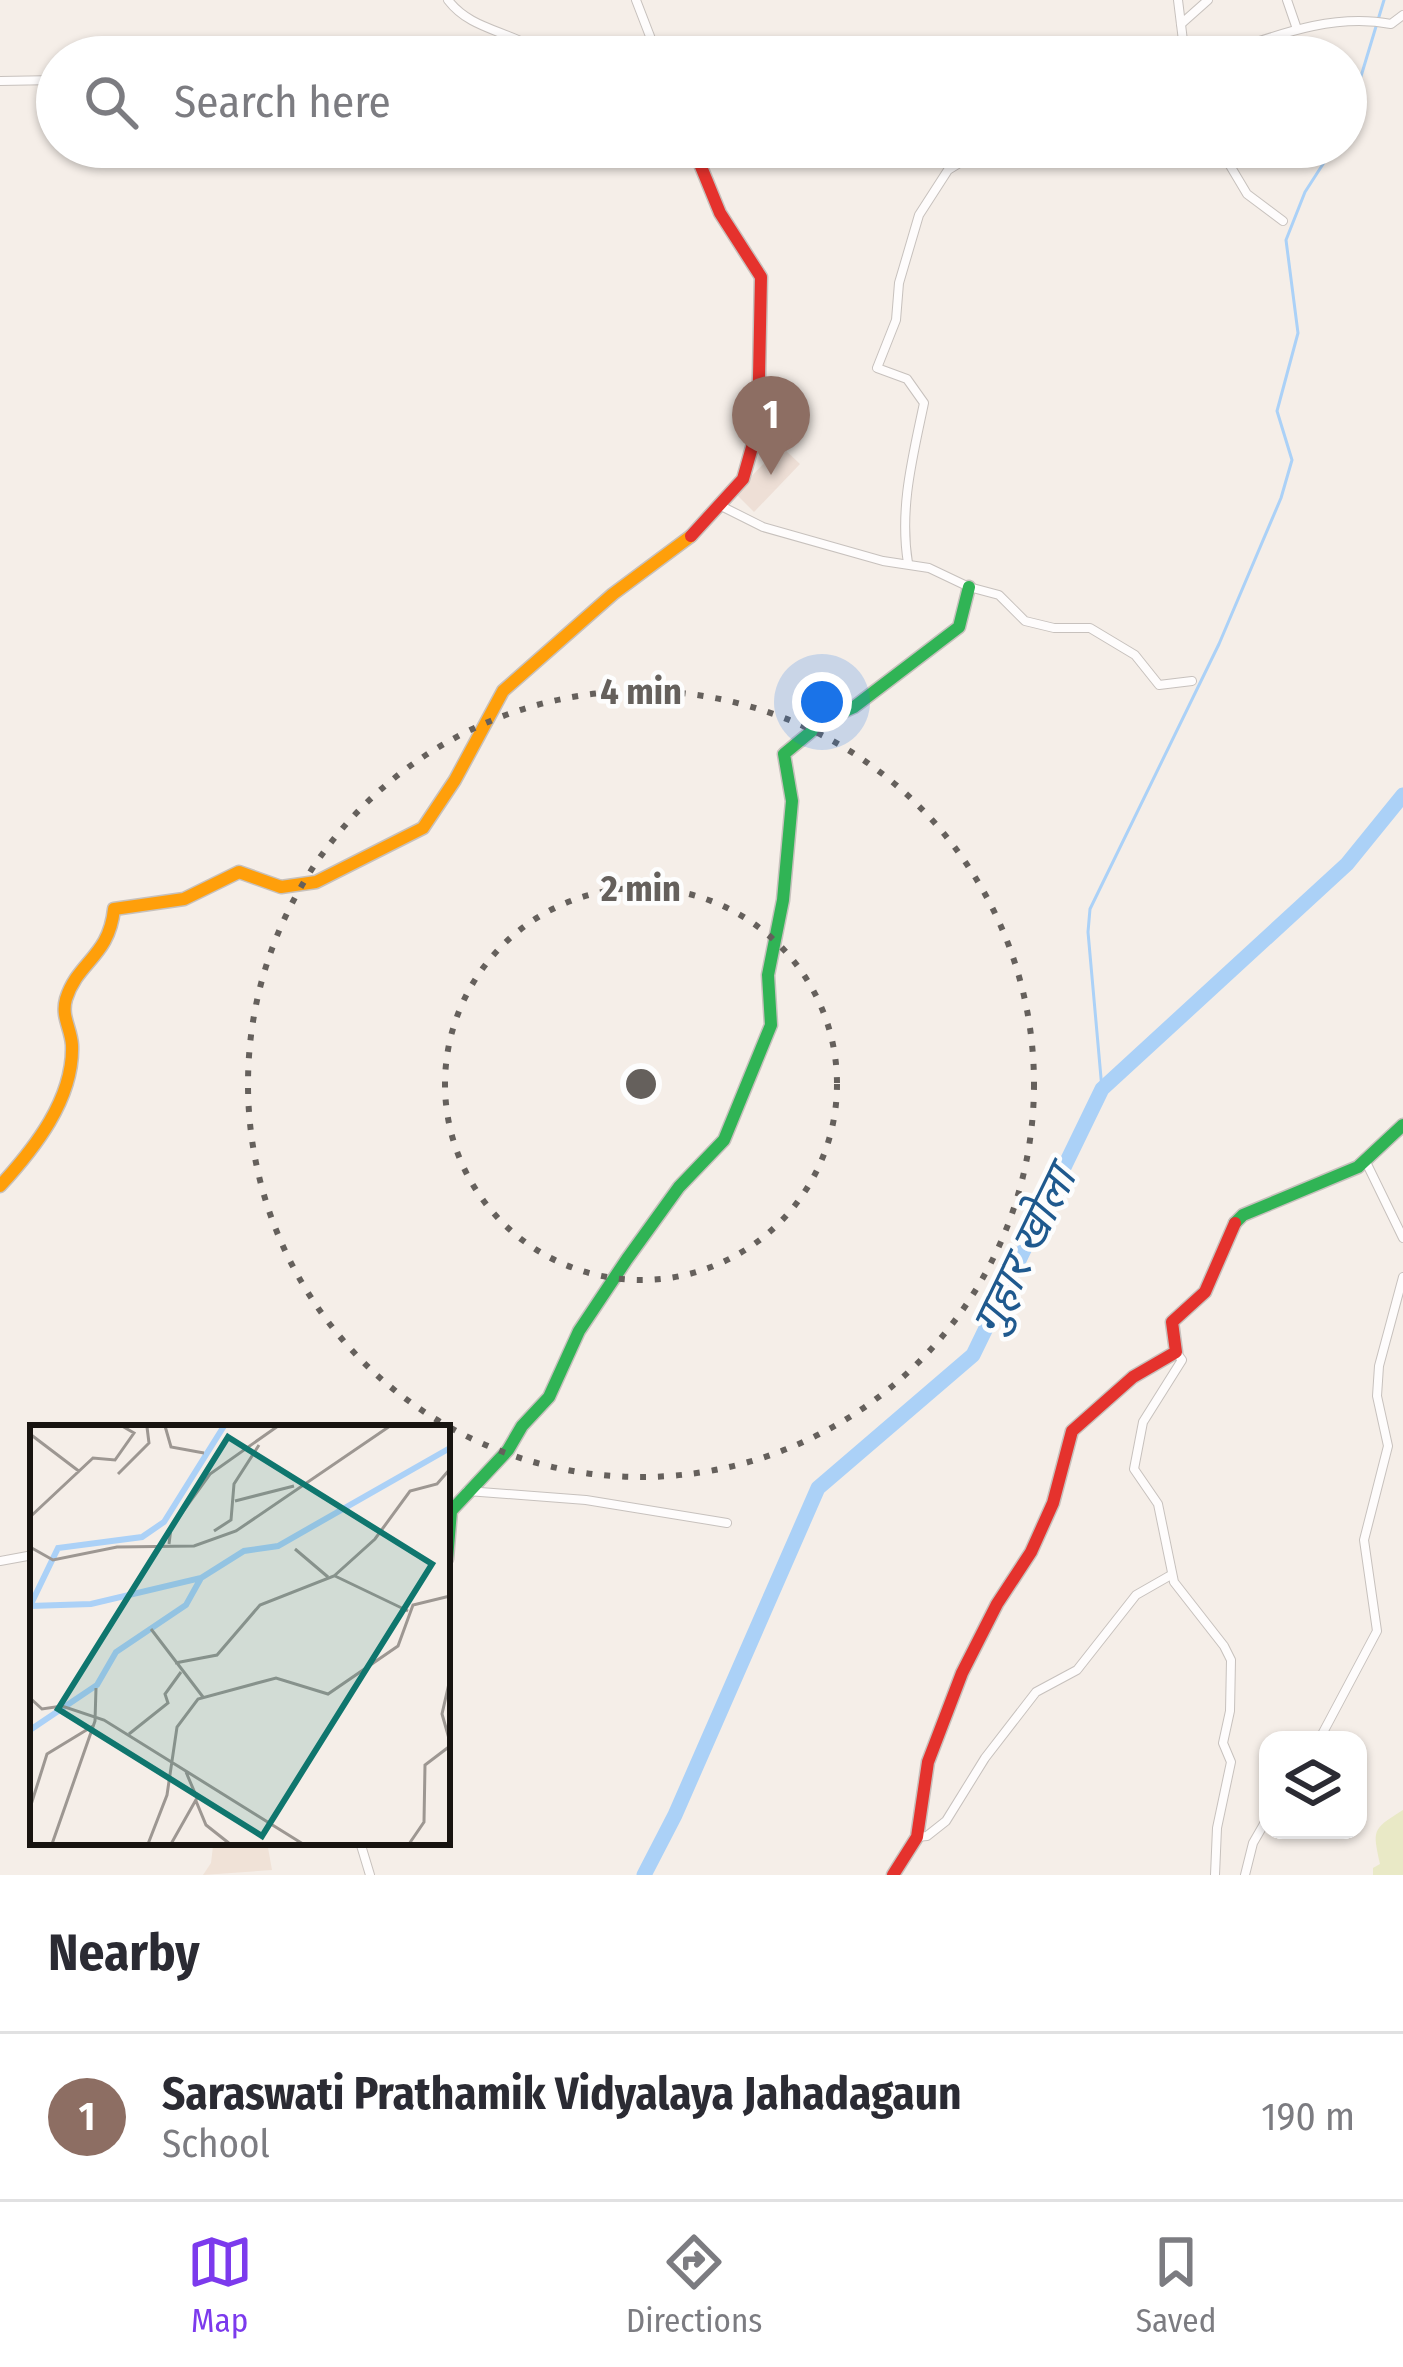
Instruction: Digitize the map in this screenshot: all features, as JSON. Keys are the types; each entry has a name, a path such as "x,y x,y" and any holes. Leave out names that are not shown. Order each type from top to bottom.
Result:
{"street":[{"path":"448,0 475,24 509,36"},
{"path":"636,0 650,36"},
{"path":"1178,0 1182,36"},
{"path":"1180,24 1208,0"},
{"path":"1287,0 1297,29"},
{"path":"1276,36 1365,19 1391,24 1403,15"},
{"path":"0,81 36,80"},
{"path":"0,1186 28,1157 59,1098 73,1041 63,1012 76,975 108,939 114,909 128,902 154,905 183,900 239,872 280,886 316,882 423,828 503,691 613,594 686,542 743,479 758,426 761,277 720,213 702,168"},
{"path":"908,563 909,463 924,403 907,379 877,368 896,320 898,283 919,215 951,168"},
{"path":"1231,168 1246,194 1283,221"},
{"path":"721,506 763,527 883,561 929,568 999,596 1025,621 1054,628 1090,628 1135,656 1159,686 1192,681"},
{"path":"450,1511 508,1450 548,1397 579,1331 627,1259 679,1187 724,1140 771,1025 768,975 783,900 792,800 784,754 959,627 969,587"},
{"path":"1215,1875 1217,1828 1231,1762 1223,1743 1230,1711 1231,1660 1171,1575 1158,1504 1134,1468 1143,1422 1182,1360 1176,1352 1172,1322 1205,1292 1234,1224 1243,1215 1358,1167 1403,1125"},
{"path":"1365,1160 1403,1238"},
{"path":"1324,1731 1377,1631 1364,1540 1388,1446 1377,1396 1378,1366 1403,1277"},
{"path":"893,1875 917,1837 928,1762 962,1673 1046,1520 1072,1431 1133,1377 1176,1352"},
{"path":"466,1491 586,1500 727,1523"},
{"path":"0,1561 30,1556"},
{"path":"917,1837 927,1836 946,1821 1036,1692 1077,1670 1136,1595 1171,1575"},
{"path":"1245,1875 1259,1833"},
{"path":"361,1845 370,1875"}],"shaded area":[{"path":"781,446 800,464 754,512 735,493"},
{"path":"268,1845 272,1870 203,1875 211,1863 213,1846"}],"green space":[{"path":"1403,1810 1403,1875 1373,1875 1373,1868 1380,1864 1377,1832"}],"waterway":[{"path":"1367,56 1384,0"},
{"path":"1102,1089 1090,909 1219,644 1281,498 1292,460 1277,411 1298,333 1286,240 1320,168"},
{"name":"गुहार खोला","path":"644,1875 675,1815 818,1488 973,1355 1102,1089 1347,864 1403,795"}],"traffic: fast":[{"path":"450,1523 451,1511 549,1397 579,1331 627,1259 679,1187 724,1140 771,1025 768,975 783,900 792,801 784,754 959,627 969,587"},
{"path":"1235,1223 1243,1215 1358,1167 1403,1125"}],"traffic: slow":[{"path":"0,1186 59,1104 71,1065 66,999 106,938 114,909 184,899 239,872 281,887 316,882 423,828 503,691 613,594 691,536"}],"traffic: jam":[{"path":"691,536 743,479 758,426 761,277 720,213 702,168"},
{"path":"893,1875 917,1837 928,1762 962,1673 997,1604 1031,1552 1053,1503 1072,1431 1133,1377 1176,1352 1172,1322 1205,1292 1235,1223"}],"place":[{"name":"Saraswati Prathamik Vidyalaya Jahadagaun","path":"771,475"}]}
